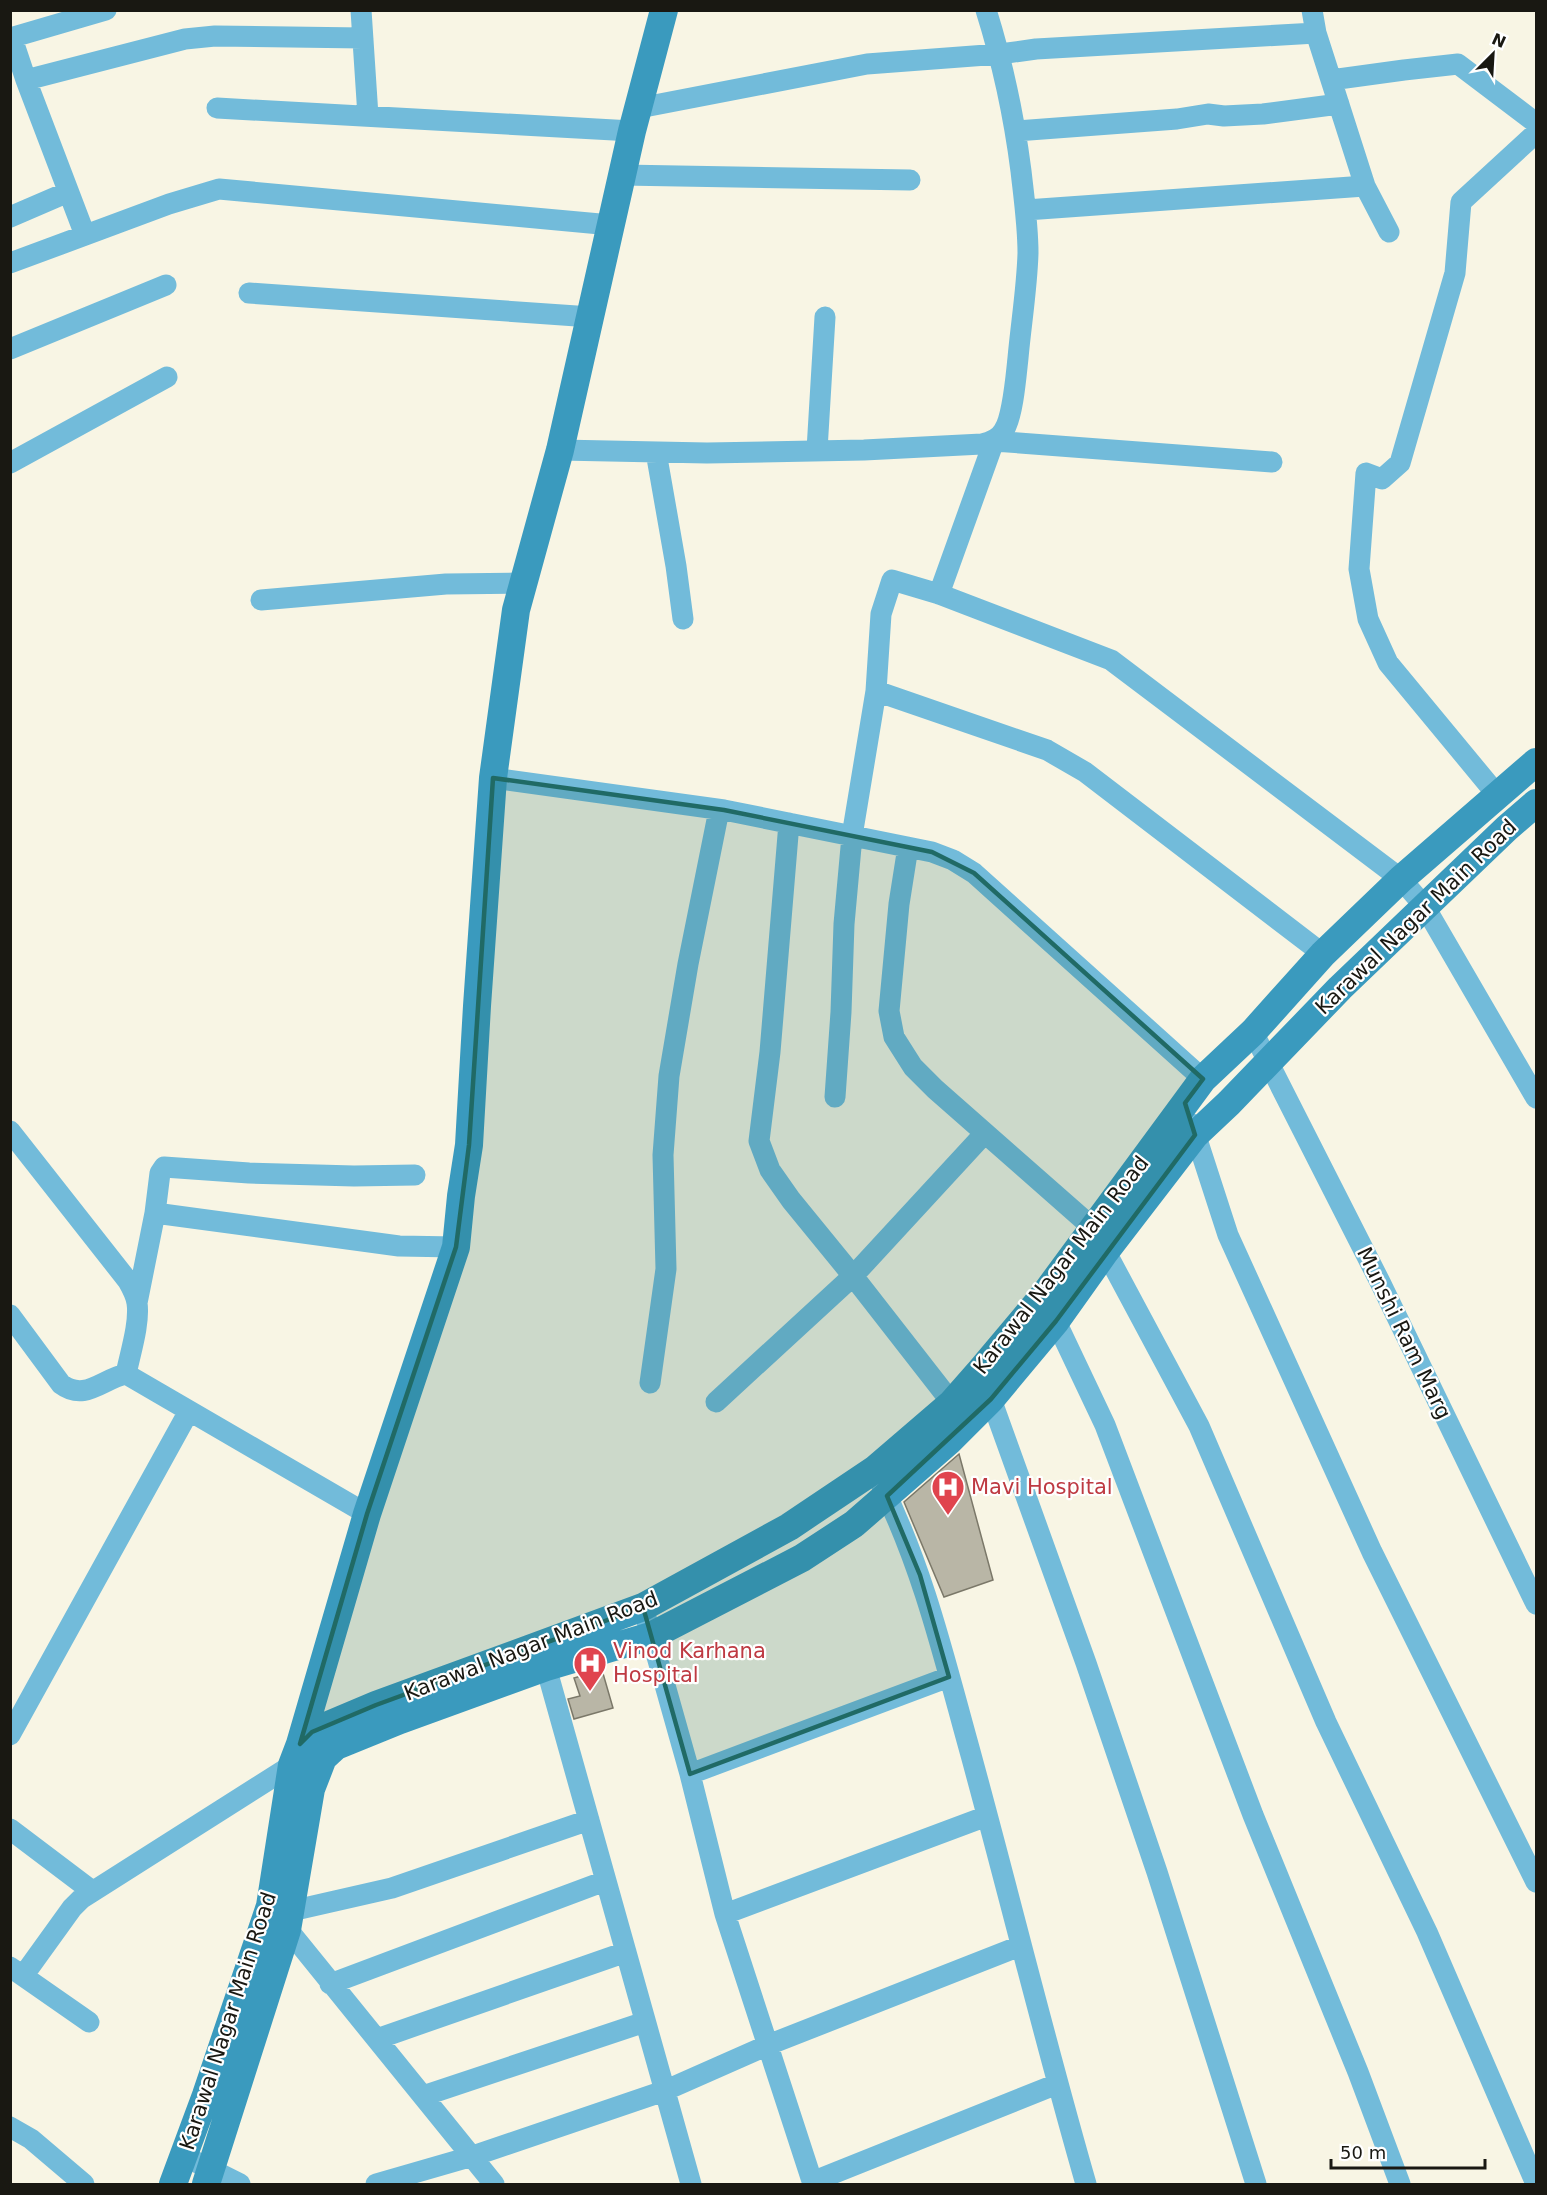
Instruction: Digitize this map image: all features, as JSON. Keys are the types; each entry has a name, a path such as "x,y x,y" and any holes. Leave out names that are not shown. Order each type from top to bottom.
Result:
{"street":[{"path":"85,235 11,38 106,10"},
{"path":"361,10 368,116"},
{"path":"89,2022 17,1972 72,1908 92,1891 308,1760 367,1514 456,1247 469,1145 493,778 516,610 560,450 622,176 664,10"},
{"path":"939,594 994,441 1004,431 1009,420 1017,372 1028,253 1026,210 1016,131 1000,54 986,10"},
{"path":"1312,10 1316,33 1365,186 1389,232"},
{"path":"217,108 368,116 636,120 867,64 1036,50 1316,33"},
{"path":"27,80 185,39 215,36 363,38"},
{"path":"1331,80 1458,64 1536,123"},
{"path":"1016,131 1177,119 1208,114 1224,116 1263,114 1339,104"},
{"path":"1498,796 1388,663 1368,619 1359,569 1366,473 1382,479 1400,463 1455,273 1461,202 1536,133"},
{"path":"622,176 909,180"},
{"path":"1026,210 1365,186"},
{"path":"10,263 189,197 219,189 611,225"},
{"path":"10,217 68,192"},
{"path":"10,349 166,285"},
{"path":"249,293 591,317"},
{"path":"817,450 825,317"},
{"path":"10,463 166,377"},
{"path":"560,450 656,452 817,450 982,444 994,441 1272,462"},
{"path":"656,452 683,619"},
{"path":"835,1097 844,924 852,836 876,691 880,614 892,580 939,594 1111,660 1401,879 1425,907 1536,1098"},
{"path":"261,600 446,584 522,583"},
{"path":"876,691 1047,750 1086,772 1323,954"},
{"name":"Karawal Nagar Main Road","path":"209,2177 283,1916 312,1732 643,1607 789,1527 874,1470 952,1403 983,1388 1056,1321 1099,1240 1185,1103 1203,1079 1252,1032 1323,954 1401,879 1536,762"},
{"path":"493,778 719,810 932,852 953,860 974,873 1203,1079"},
{"name":"Karawal Nagar Main Road","path":"308,1760 400,1720 546,1667 651,1636 802,1558 854,1524 948,1442 1044,1295 1099,1240 1195,1135 1340,988 1536,803"},
{"path":"650,1383 666,1269 663,1155 669,1076 688,964 719,810"},
{"path":"789,823 770,1052 759,1141 770,1170 791,1200 952,1403"},
{"path":"908,847 899,904 889,1011 894,1037 913,1067 1099,1240 1199,1426 1326,1722 1427,1932 1536,2184"},
{"name":"Munshi Ram Marg","path":"1252,1032 1380,1282 1536,1604"},
{"path":"1185,1103 1228,1236 1367,1541 1536,1882"},
{"path":"10,1131 128,1281 137,1303"},
{"path":"716,1402 853,1276 985,1133"},
{"path":"126,1374 137,1303 155,1214 160,1173 164,1167 249,1173 416,1175"},
{"path":"155,1214 399,1246 456,1247"},
{"path":"1044,1295 1105,1425 1248,1804 1358,2072 1400,2184"},
{"path":"10,1315 61,1384 69,1391 78,1393 126,1374"},
{"path":"126,1374 367,1514"},
{"path":"983,1388 1090,1674 1256,2184"},
{"path":"10,1735 189,1411"},
{"path":"874,1470 902,1527 920,1575 1086,2184"},
{"path":"643,1607 690,1774 725,1914 813,2183 1057,2084"},
{"path":"546,1667 691,2184"},
{"path":"690,1774 949,1677"},
{"path":"725,1914 987,1816"},
{"path":"494,2184 330,1984 283,1916 392,1888 589,1820"},
{"path":"10,1829 92,1891"},
{"path":"330,1984 606,1881"},
{"name":"Karawal Nagar Main Road","path":"173,2184 283,1916"},
{"path":"376,2184 473,2156 664,2091 768,2045 1020,1946"},
{"path":"376,2039 626,1952"},
{"path":"423,2096 645,2022"},
{"path":"10,2127 31,2139 84,2184"},
{"path":"184,2156 209,2177 240,2184"}],"highlighted area":[{"path":"493,778 724,810 932,852 974,873 1203,1079 1185,1103 1195,1135 1056,1321 991,1399 887,1496 920,1575 949,1677 690,1774 643,1607 376,1705 312,1732 300,1744 367,1514 456,1247 469,1145"}],"building":[{"path":"959,1454 993,1580 944,1597 904,1502"},
{"path":"602,1670 613,1708 574,1719 568,1699 580,1696 574,1678"}],"place":[{"name":"Mavi Hospital","path":"948,1516"},
{"name":"Vinod Karhana Hospital","path":"590,1692"}]}
